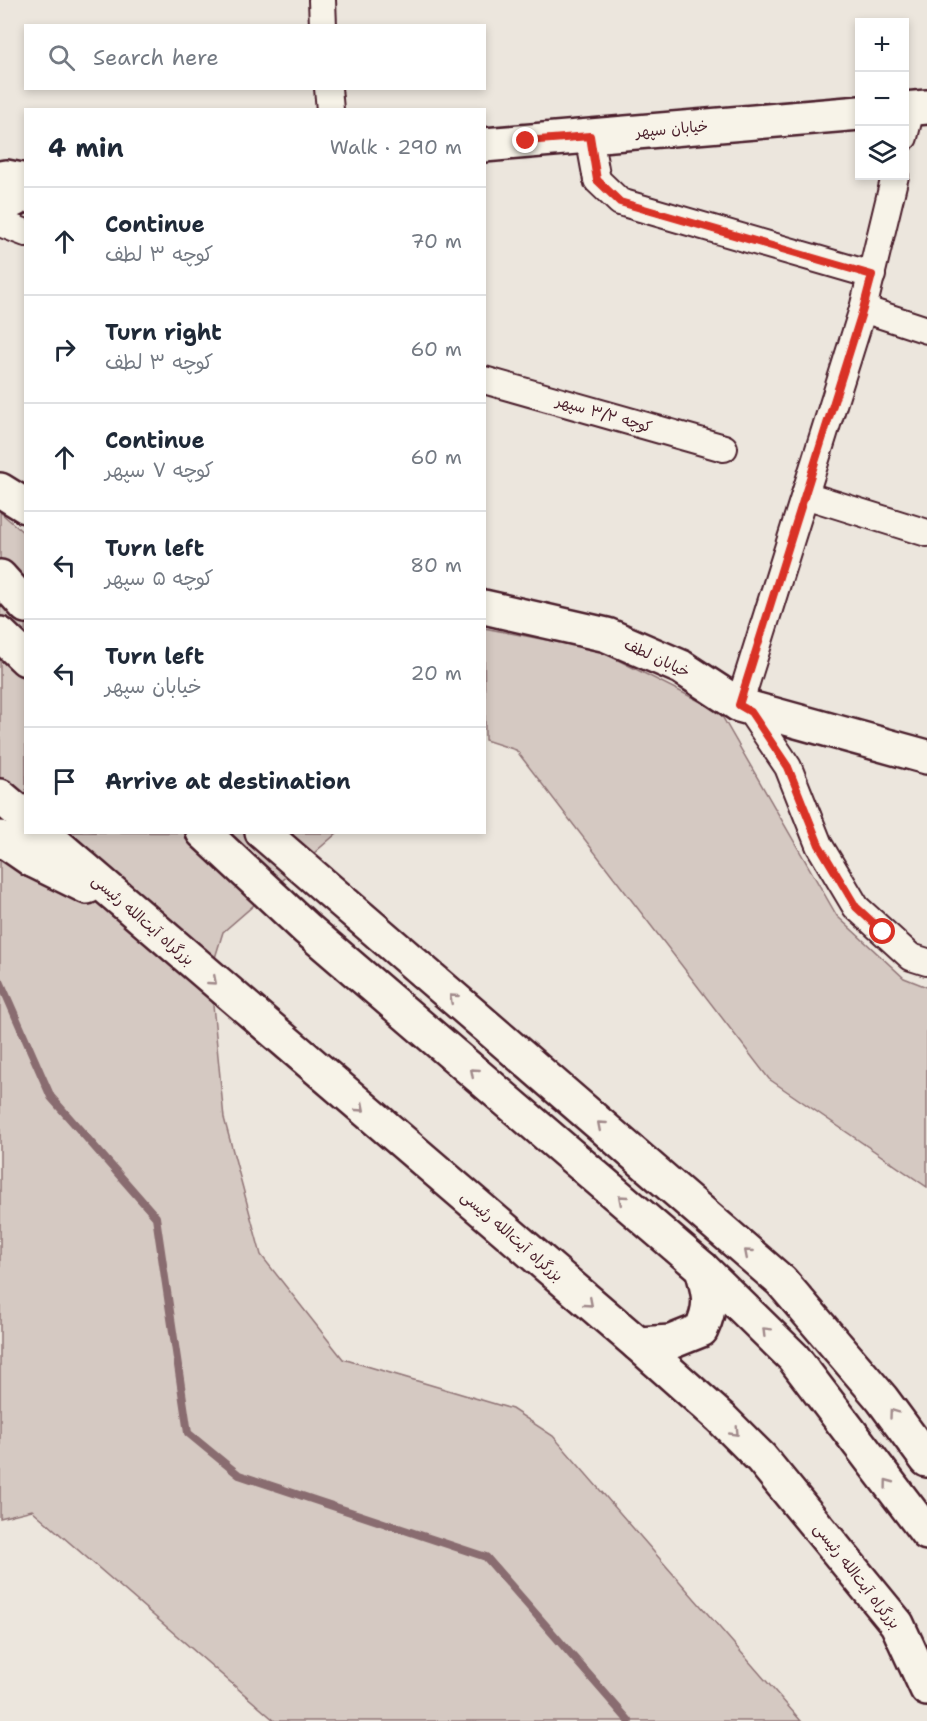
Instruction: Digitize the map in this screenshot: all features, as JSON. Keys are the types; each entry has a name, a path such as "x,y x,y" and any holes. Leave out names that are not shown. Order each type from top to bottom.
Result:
{"main road":[{"name":"خیابان سپهر","path":"486,145 855,113"},
{"path":"0,178 24,181"},
{"path":"0,203 24,195"},
{"path":"0,490 24,505"},
{"path":"0,577 24,604"},
{"name":"خیابان لطف","path":"486,607 607,635 681,667 739,705 927,757"},
{"path":"0,634 24,657"},
{"path":"0,796 24,816"},
{"path":"205,834 307,929 702,1268 793,1358 925,1531"},
{"path":"264,834 781,1281 882,1399 927,1460"},
{"name":"بزرگراه آیت‌الله رئیسی","path":"0,838 37,846 128,907 638,1344 721,1418 761,1458 897,1624 927,1689"},
{"path":"638,1344 671,1342 700,1330 706,1319 710,1299 702,1268"}],"street":[{"path":"322,0 323,24"},
{"path":"328,90 330,108"},
{"path":"590,136 597,180 620,202 872,275"},
{"path":"894,180 863,309 739,705 751,712 788,767 819,845 856,907 910,957 927,962"},
{"path":"0,224 24,232"},
{"path":"863,309 927,330"},
{"name":"کوچه ۳/۲ سپهر","path":"486,381 724,448"},
{"path":"805,495 927,533"}],"shaded area":[{"path":"0,512 24,533 24,834 336,834 223,932 210,974 224,1118 261,1255 343,1359 512,1409 553,1436 801,1721 275,1721 32,1510 0,1518"},
{"path":"486,628 598,650 719,711 837,916 904,978 927,987 927,1187 769,1079 516,750 486,740"}],"waterway":[{"path":"0,981 51,1097 156,1217 188,1433 239,1475 486,1557 629,1721"}],"route":[{"path":"526,141 590,136 597,180 620,202 872,275 739,705 751,712 788,767 819,845 856,907 883,932"}]}
